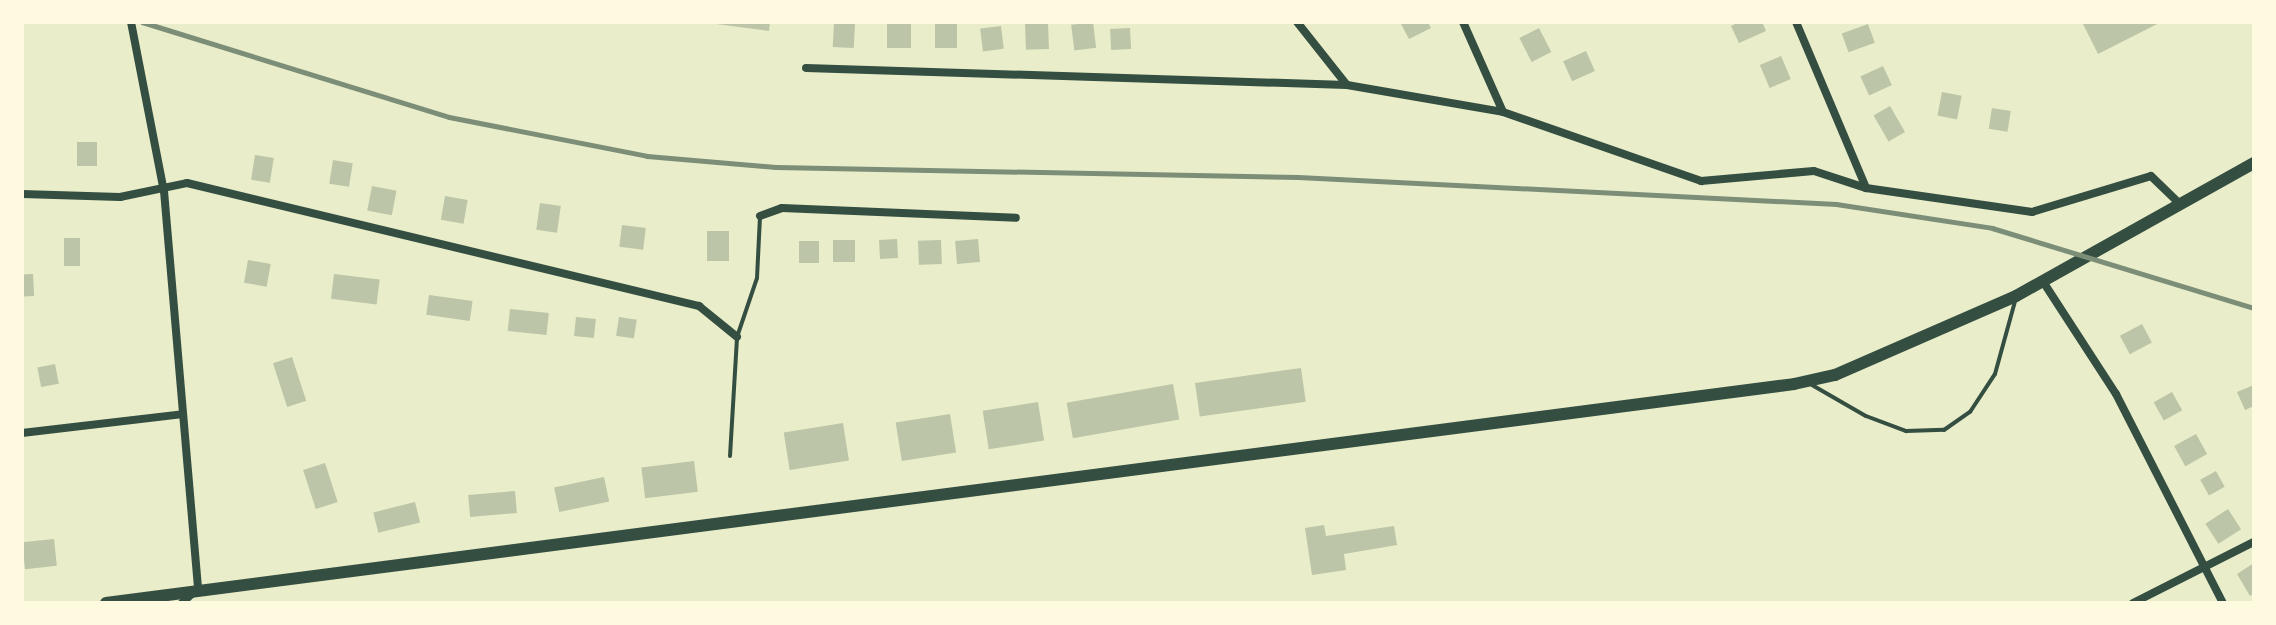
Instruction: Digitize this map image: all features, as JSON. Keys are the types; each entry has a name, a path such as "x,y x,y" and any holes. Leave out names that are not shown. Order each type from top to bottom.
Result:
{"main road":[{"path":"106,603 198,588 1806,381 1835,375 2016,296 2254,163"}],"street":[{"path":"131,22 164,191 198,588 182,603"},
{"path":"1297,22 1347,85"},
{"path":"1463,22 1503,112"},
{"path":"1796,22 1866,188"},
{"path":"806,68 1347,85 1503,112 1701,181 1814,171 1866,188 2032,212 2151,176 2179,203"},
{"path":"22,194 120,197 164,191 187,183 699,306 737,337"},
{"path":"760,216 782,208 1016,218"},
{"path":"2042,280 2116,394 2223,603"},
{"path":"22,433 183,414"},
{"path":"2133,603 2254,542"}],"lane":[{"path":"730,456 737,337 757,278 760,216"},
{"path":"1806,381 1866,416 1906,431 1944,430 1970,412 1995,374 2016,296"}],"building":[{"path":"701,22 770,22 769,31"},
{"path":"887,22 911,22 911,48 887,48"},
{"path":"935,22 957,22 957,48 935,48"},
{"path":"1048,22 1049,49 1026,50 1025,23"},
{"path":"1093,22 1096,48 1074,50 1071,25"},
{"path":"1400,22 1428,22 1431,28 1409,39"},
{"path":"1739,22 1762,22 1766,31 1739,43 1731,26"},
{"path":"2082,22 2161,22 2098,54"},
{"path":"834,23 855,24 854,48 833,47"},
{"path":"1868,24 1875,43 1849,52 1842,34"},
{"path":"1001,26 1004,49 983,51 980,29"},
{"path":"1130,28 1131,49 1111,50 1110,29"},
{"path":"1539,28 1551,52 1532,62 1519,38"},
{"path":"1586,51 1595,71 1572,81 1563,61"},
{"path":"1781,56 1791,79 1770,88 1760,65"},
{"path":"1883,66 1892,85 1869,96 1860,77"},
{"path":"1942,92 1962,96 1957,119 1937,116"},
{"path":"1890,106 1905,132 1889,141 1874,116"},
{"path":"1992,108 2011,111 2007,132 1989,129"},
{"path":"77,142 97,142 97,166 77,166"},
{"path":"255,155 274,158 270,183 251,180"},
{"path":"333,160 353,163 349,187 329,184"},
{"path":"372,186 397,191 392,215 367,211"},
{"path":"445,196 468,200 463,224 441,220"},
{"path":"540,203 561,206 557,233 536,230"},
{"path":"622,225 646,228 643,250 619,247"},
{"path":"707,231 729,231 729,261 707,261"},
{"path":"64,238 80,238 80,266 64,266"},
{"path":"897,239 898,258 880,259 879,240"},
{"path":"978,239 980,262 957,264 955,241"},
{"path":"833,240 855,240 855,262 833,262"},
{"path":"941,240 942,264 919,265 918,241"},
{"path":"799,241 819,241 819,263 799,263"},
{"path":"248,260 271,264 267,287 244,283"},
{"path":"33,274 34,296 23,297 22,275"},
{"path":"334,274 380,280 377,304 331,299"},
{"path":"429,295 473,301 470,321 426,315"},
{"path":"510,309 549,313 546,335 508,331"},
{"path":"576,317 596,319 594,338 574,336"},
{"path":"619,317 637,320 634,339 616,336"},
{"path":"2142,324 2152,343 2130,354 2120,336"},
{"path":"292,357 306,401 287,407 273,363"},
{"path":"55,364 59,384 41,387 37,367"},
{"path":"1301,368 1306,402 1200,417 1195,383"},
{"path":"1173,384 1179,419 1073,438 1067,403"},
{"path":"2254,385 2254,406 2245,410 2237,392"},
{"path":"2172,392 2182,410 2164,421 2154,402"},
{"path":"1038,402 1044,441 989,449 983,411"},
{"path":"950,414 956,453 902,461 896,423"},
{"path":"843,423 849,461 790,470 784,432"},
{"path":"2196,434 2207,454 2185,466 2174,446"},
{"path":"694,461 698,492 645,498 641,467"},
{"path":"325,463 338,502 316,509 303,470"},
{"path":"2216,471 2225,487 2209,495 2200,480"},
{"path":"604,477 609,501 559,512 554,488"},
{"path":"515,491 517,513 470,517 468,495"},
{"path":"415,502 420,522 378,533 373,512"},
{"path":"2228,509 2241,529 2218,544 2205,524"},
{"path":"1324,525 1326,536 1394,526 1397,545 1344,554 1346,570 1312,575 1305,528"},
{"path":"54,539 57,566 25,569 22,542"},
{"path":"2254,563 2254,593 2250,596 2237,574"}],"railway":[{"path":"142,22 449,117 647,156 776,167 1298,177 1836,204 1992,228 2254,308"}]}
